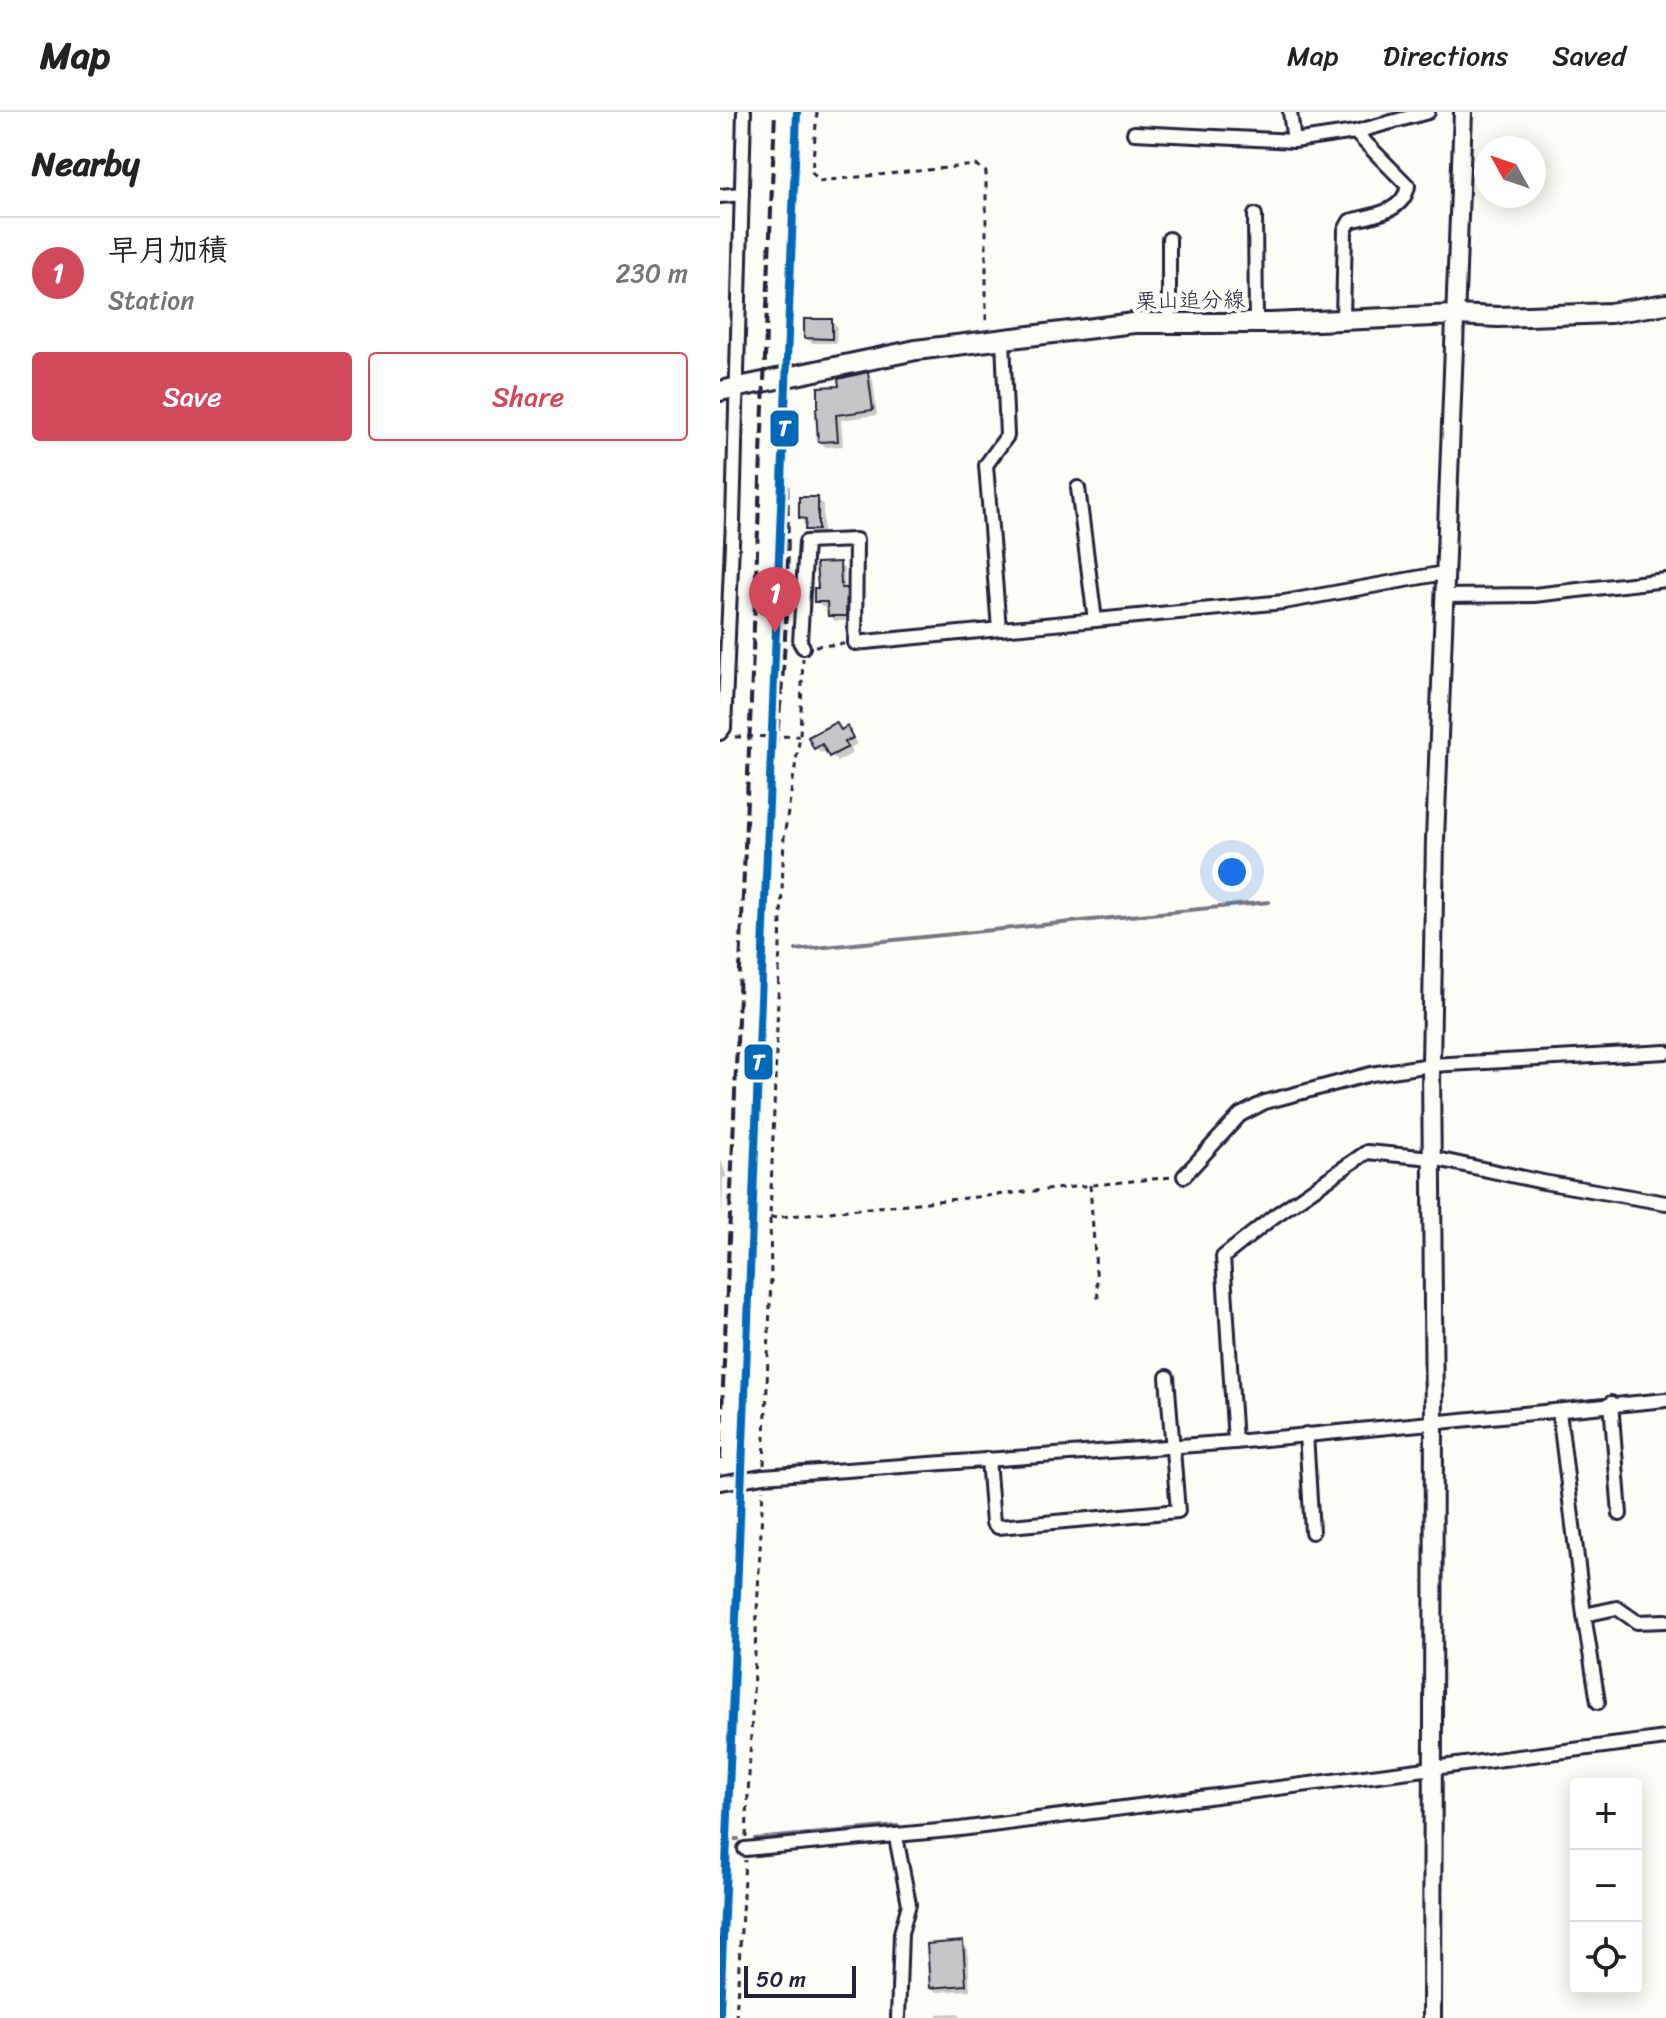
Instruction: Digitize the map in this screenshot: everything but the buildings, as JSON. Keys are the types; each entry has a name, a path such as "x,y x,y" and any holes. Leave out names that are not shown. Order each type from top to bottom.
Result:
{"main road":[{"name":"栗山追分線","path":"729,389 916,350 1134,323 1256,323 1456,315 1498,317 1610,313 1666,304"}],"street":[{"path":"726,735 723,655 729,389 742,194 744,112"},
{"path":"1290,112 1294,141"},
{"path":"1134,133 1294,141 1355,132 1428,112"},
{"path":"1432,2018 1434,1422 1431,1065 1443,596 1463,112"},
{"path":"1343,319 1345,230 1350,221 1397,207 1408,186 1355,132"},
{"path":"720,196 742,194"},
{"path":"1255,215 1256,323"},
{"path":"1169,239 1169,323"},
{"path":"995,340 1007,436 986,465 999,629"},
{"path":"1078,488 1095,620"},
{"path":"803,647 800,642 806,542 856,540 855,643 1284,602 1444,573"},
{"path":"1443,596 1534,595 1666,580"},
{"path":"1184,1176 1240,1115 1265,1102 1371,1074 1431,1065 1666,1052"},
{"path":"1235,1442 1223,1257 1273,1217 1367,1152 1432,1158 1543,1182 1666,1203"},
{"path":"988,1459 993,1523 998,1527 1178,1511 1167,1377"},
{"path":"720,1483 763,1476 1235,1442 1666,1400"},
{"path":"1611,1403 1620,1514"},
{"path":"1559,1411 1598,1702"},
{"path":"1306,1434 1312,1532"},
{"path":"1584,1615 1617,1608 1637,1622 1666,1621"},
{"path":"745,1849 896,1837 1666,1738"},
{"path":"896,1837 909,1904 901,1933 898,2018"}],"path":[{"path":"817,112 812,172 819,181 976,165 986,172 995,340"},
{"path":"736,2018 763,1476 784,837 800,736 803,647 855,643"},
{"path":"726,735 800,736"},
{"path":"770,1218 1184,1176"},
{"path":"1090,1185 1098,1299"}],"waterway":[{"path":"910,360 922,359"},
{"path":"728,399 768,390"},
{"path":"796,950 1269,902"},
{"path":"755,1839 897,1826"},
{"path":"729,1839 738,1839"}],"railway":[{"path":"720,1460 775,112"},
{"path":"768,802 784,659 788,515 785,419"}],"transit line":[{"name":"T","path":"720,2012 797,112"}],"place":[{"name":"早月加積","path":"775,633"}]}
